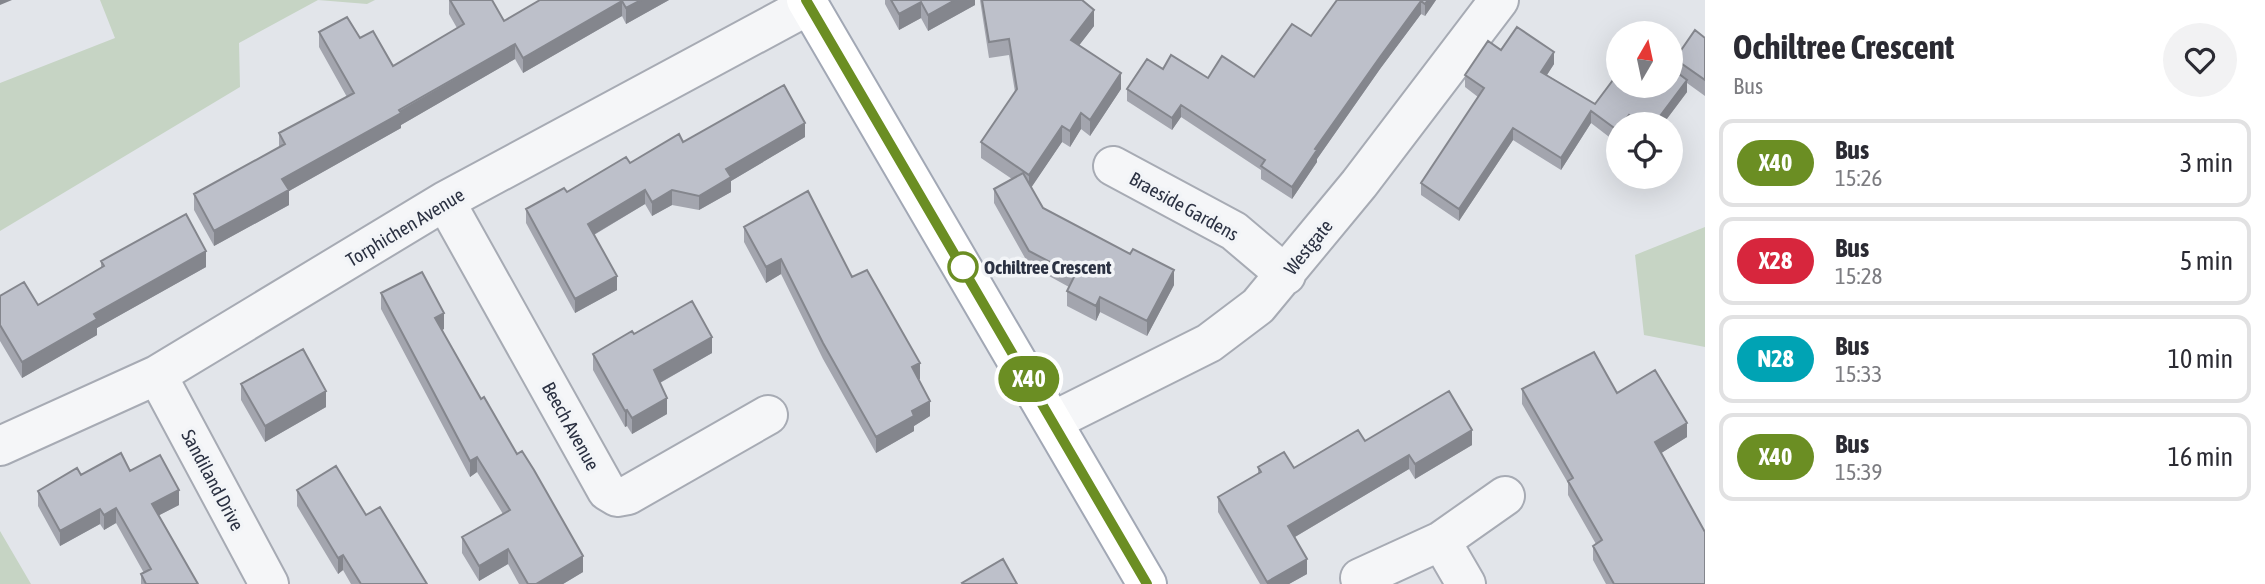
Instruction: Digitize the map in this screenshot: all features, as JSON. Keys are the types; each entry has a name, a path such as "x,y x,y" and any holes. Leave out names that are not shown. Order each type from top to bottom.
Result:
{"main road":[{"path":"807,2 1147,584"}],"street":[{"name":"Westgate","path":"1053,421 1209,343 1258,306 1359,184 1499,0"},
{"name":"Torphichen Avenue","path":"0,446 157,376 445,201 807,2"},
{"name":"Braeside Gardens","path":"1113,166 1234,231 1286,275"},
{"name":"Beech Avenue","path":"445,201 607,491 617,497 628,495 768,415"},
{"name":"Sandiland Drive","path":"157,376 269,584"},
{"path":"1360,578 1441,541 1504,496"},
{"path":"1441,541 1466,584"}],"green space":[{"path":"100,0 318,0 239,43 240,87 0,231 0,83 115,38"},
{"path":"318,0 375,0 367,4"},
{"path":"1705,227 1705,347 1644,335 1635,255"},
{"path":"0,531 31,584 0,584"}],"building":[{"path":"450,0 492,0 504,21 540,0 641,0 626,8 622,1 523,58 515,44 399,110 401,113 282,179 289,190 214,231 194,194 285,144 279,133 354,93 319,32 347,17 360,38 373,31 393,66 464,24"},
{"path":"891,0 955,0 928,15 921,2 899,14"},
{"path":"982,0 1082,0 1094,10 1071,40 1121,73 1090,120 1081,113 1070,131 1062,126 1029,175 981,142 1017,89 1009,39 989,42"},
{"path":"1337,0 1428,0 1425,4 1421,1 1380,57 1315,149 1317,150 1292,187 1261,166 1265,160 1181,105 1172,118 1127,89 1147,59 1163,69 1171,55 1208,78 1222,56 1254,77 1292,24 1311,36"},
{"path":"1517,27 1554,52 1541,72 1595,104 1606,89 1606,98 1674,98 1663,112 1606,112 1606,122 1591,111 1561,158 1513,128 1459,209 1421,183 1484,88 1465,75 1488,41 1501,50"},
{"path":"1695,30 1705,38 1705,80 1684,65 1684,46"},
{"path":"784,85 805,123 726,169 731,177 699,196 672,190 652,202 645,190 588,224 617,276 575,299 526,209 564,188 567,192 626,157 630,163 679,134 683,142"},
{"path":"1023,173 1043,208 1130,254 1133,249 1174,270 1147,321 1100,297 1096,306 1067,291 1075,275 1029,251 994,189"},
{"path":"808,191 852,277 867,270 920,363 912,367 930,401 912,411 914,416 876,437 823,343 781,259 766,267 744,227"},
{"path":"186,214 206,251 94,314 97,319 22,362 0,325 0,296 24,282 38,305 104,266 101,261"},
{"path":"422,272 444,313 435,318 481,399 484,397 517,454 522,451 534,470 583,556 536,584 528,584 508,549 479,566 462,537 510,510 477,457 470,461 381,293"},
{"path":"692,301 712,337 654,370 667,398 632,418 627,410 625,411 593,354"},
{"path":"303,349 326,391 265,426 241,384"},
{"path":"1594,352 1617,393 1655,370 1687,423 1655,442 1705,532 1705,584 1614,584 1593,546 1602,540 1568,481 1573,478 1522,389"},
{"path":"1449,391 1472,430 1415,464 1409,455 1288,526 1307,559 1267,582 1218,497 1261,472 1258,467 1284,452 1294,468 1358,430 1365,441"},
{"path":"121,453 130,471 160,455 179,490 152,504 198,584 146,584 141,574 151,569 116,508 104,515 100,509 60,531 38,491 77,468 81,475"},
{"path":"336,466 366,515 380,507 427,584 361,584 343,555 338,558 297,490"},
{"path":"1003,559 1017,584 962,583"}],"bus line":[{"name":"X40","path":"806,0 1147,584"}],"place":[{"name":"Ochiltree Crescent","path":"963,267"}]}
